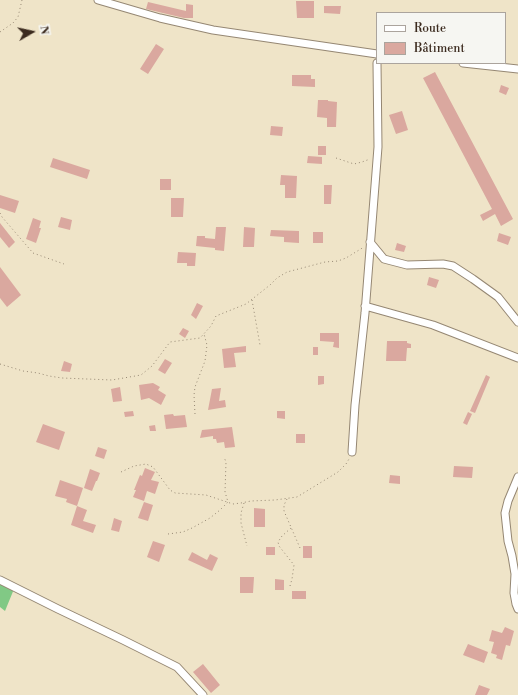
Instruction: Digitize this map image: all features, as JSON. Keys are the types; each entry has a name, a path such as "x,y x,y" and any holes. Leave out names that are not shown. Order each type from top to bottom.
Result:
{"street":[{"path":"98,0 160,18 213,30 376,54"},
{"path":"352,452 377,154 377,64"},
{"path":"472,64 518,69"},
{"path":"370,242 384,259 407,265 443,264 453,266 498,297 518,322"},
{"path":"365,306 433,325 518,358"},
{"path":"518,477 508,501 505,513 508,541 515,574 514,593 518,609"},
{"path":"0,580 177,667 204,695"}],"path":[{"path":"0,32 13,23 18,17 22,0"},
{"path":"336,158 354,164 370,159 377,154"},
{"path":"0,213 33,252 64,264"},
{"path":"0,364 23,371 62,378 112,380 141,374 152,366 170,342 200,338 211,326 216,316 246,304 277,278 287,272 325,262 338,261 346,258 370,242"},
{"path":"252,299 260,345"},
{"path":"195,414 195,387 205,361 206,345 204,333"},
{"path":"121,472 134,466 146,464 153,467 170,490 175,493 206,495 233,504 297,497 338,472 346,464 352,452"},
{"path":"224,457 226,462 226,492 228,502"},
{"path":"288,499 284,505 284,511 300,548"},
{"path":"168,534 183,532 192,528 210,518 228,502"},
{"path":"244,503 241,513 241,523 247,546"},
{"path":"290,586 294,565 279,546 278,542 291,528"}],"green space":[{"path":"0,582 14,589 5,611 0,607"}],"building":[{"path":"296,1 314,1 314,18 297,18"},
{"path":"148,2 186,11 186,4 193,5 193,18 184,18 146,9"},
{"path":"324,6 341,6 340,14 324,13"},
{"path":"156,44 164,49 148,74 140,69"},
{"path":"435,72 513,219 501,226 495,214 483,221 480,215 492,209 423,78"},
{"path":"292,75 311,75 311,79 315,79 315,87 292,86"},
{"path":"501,85 509,88 506,95 499,92"},
{"path":"318,100 337,102 336,127 327,127 327,118 317,117"},
{"path":"402,111 408,130 396,134 389,115"},
{"path":"271,126 283,127 282,136 270,135"},
{"path":"318,146 326,146 326,155 318,155"},
{"path":"308,156 322,157 322,164 307,163"},
{"path":"53,158 90,170 87,179 50,167"},
{"path":"281,175 297,176 296,198 285,198 285,185 280,185"},
{"path":"160,179 171,179 171,190 160,190"},
{"path":"324,185 332,185 331,204 324,204"},
{"path":"0,195 19,201 15,213 0,208"},
{"path":"171,198 184,198 183,217 171,217"},
{"path":"61,217 72,220 70,230 58,227"},
{"path":"33,218 41,221 39,228 41,228 36,243 26,239"},
{"path":"0,223 15,242 9,248 0,237"},
{"path":"216,227 226,227 224,251 215,250 215,248 196,246 197,236 205,236 205,238 215,239"},
{"path":"244,227 255,228 254,247 243,247"},
{"path":"271,230 299,231 299,243 284,242 284,237 270,236"},
{"path":"313,232 323,232 323,243 313,243"},
{"path":"499,233 511,237 508,245 497,241"},
{"path":"397,243 406,246 404,252 395,250"},
{"path":"178,252 196,253 195,266 187,266 187,263 177,263"},
{"path":"0,267 21,295 7,307 0,298"},
{"path":"429,277 439,280 436,288 427,285"},
{"path":"197,303 203,306 196,319 191,315"},
{"path":"183,328 189,331 185,338 179,334"},
{"path":"320,333 339,333 339,348 333,347 334,342 320,341"},
{"path":"387,341 407,341 407,343 411,344 411,348 407,348 406,361 386,361"},
{"path":"246,346 246,352 234,353 236,367 224,368 222,349"},
{"path":"313,347 318,347 318,355 313,355"},
{"path":"165,359 172,363 165,374 158,370"},
{"path":"64,361 72,364 70,372 61,371"},
{"path":"486,375 490,377 475,413 470,411"},
{"path":"318,376 324,376 324,384 318,385"},
{"path":"153,383 160,387 158,390 166,395 161,405 149,398 141,400 139,385"},
{"path":"120,387 122,401 113,402 111,389"},
{"path":"221,388 219,401 225,400 226,407 208,410 212,389"},
{"path":"133,411 134,416 125,417 124,412"},
{"path":"277,411 285,411 285,419 277,418"},
{"path":"468,412 472,414 467,425 463,423"},
{"path":"173,414 174,416 185,415 187,427 166,429 164,415"},
{"path":"43,424 65,432 59,450 36,442"},
{"path":"155,425 156,431 150,431 149,426"},
{"path":"232,427 235,447 225,448 224,442 217,443 216,439 213,439 213,436 200,438 202,430"},
{"path":"296,434 305,434 305,443 296,443"},
{"path":"98,447 107,450 104,459 95,456"},
{"path":"454,466 473,467 472,478 453,477"},
{"path":"145,468 155,472 151,480 159,482 155,494 147,491 144,501 133,497 140,475 142,476"},
{"path":"90,469 100,473 92,491 84,488"},
{"path":"390,475 400,476 400,484 389,483"},
{"path":"60,480 83,488 77,506 66,502 67,499 55,496"},
{"path":"144,502 153,505 148,521 138,518"},
{"path":"77,506 87,510 83,521 96,525 93,533 71,525"},
{"path":"254,508 265,509 265,527 254,527"},
{"path":"114,518 122,521 119,532 111,530"},
{"path":"153,541 165,545 159,562 147,557"},
{"path":"303,546 312,546 312,558 303,558"},
{"path":"266,547 275,547 275,555 266,555"},
{"path":"192,552 207,560 210,554 218,558 212,571 188,560"},
{"path":"240,577 254,577 253,593 240,593"},
{"path":"275,579 284,580 284,590 275,590"},
{"path":"292,591 306,591 306,599 292,599"},
{"path":"505,627 514,631 510,646 506,645 502,660 496,658 497,655 491,653 494,642 489,641 492,630 502,633"},
{"path":"468,644 488,652 484,663 463,655"},
{"path":"203,664 220,685 211,693 193,672"},
{"path":"479,685 490,689 487,695 475,695"}]}
